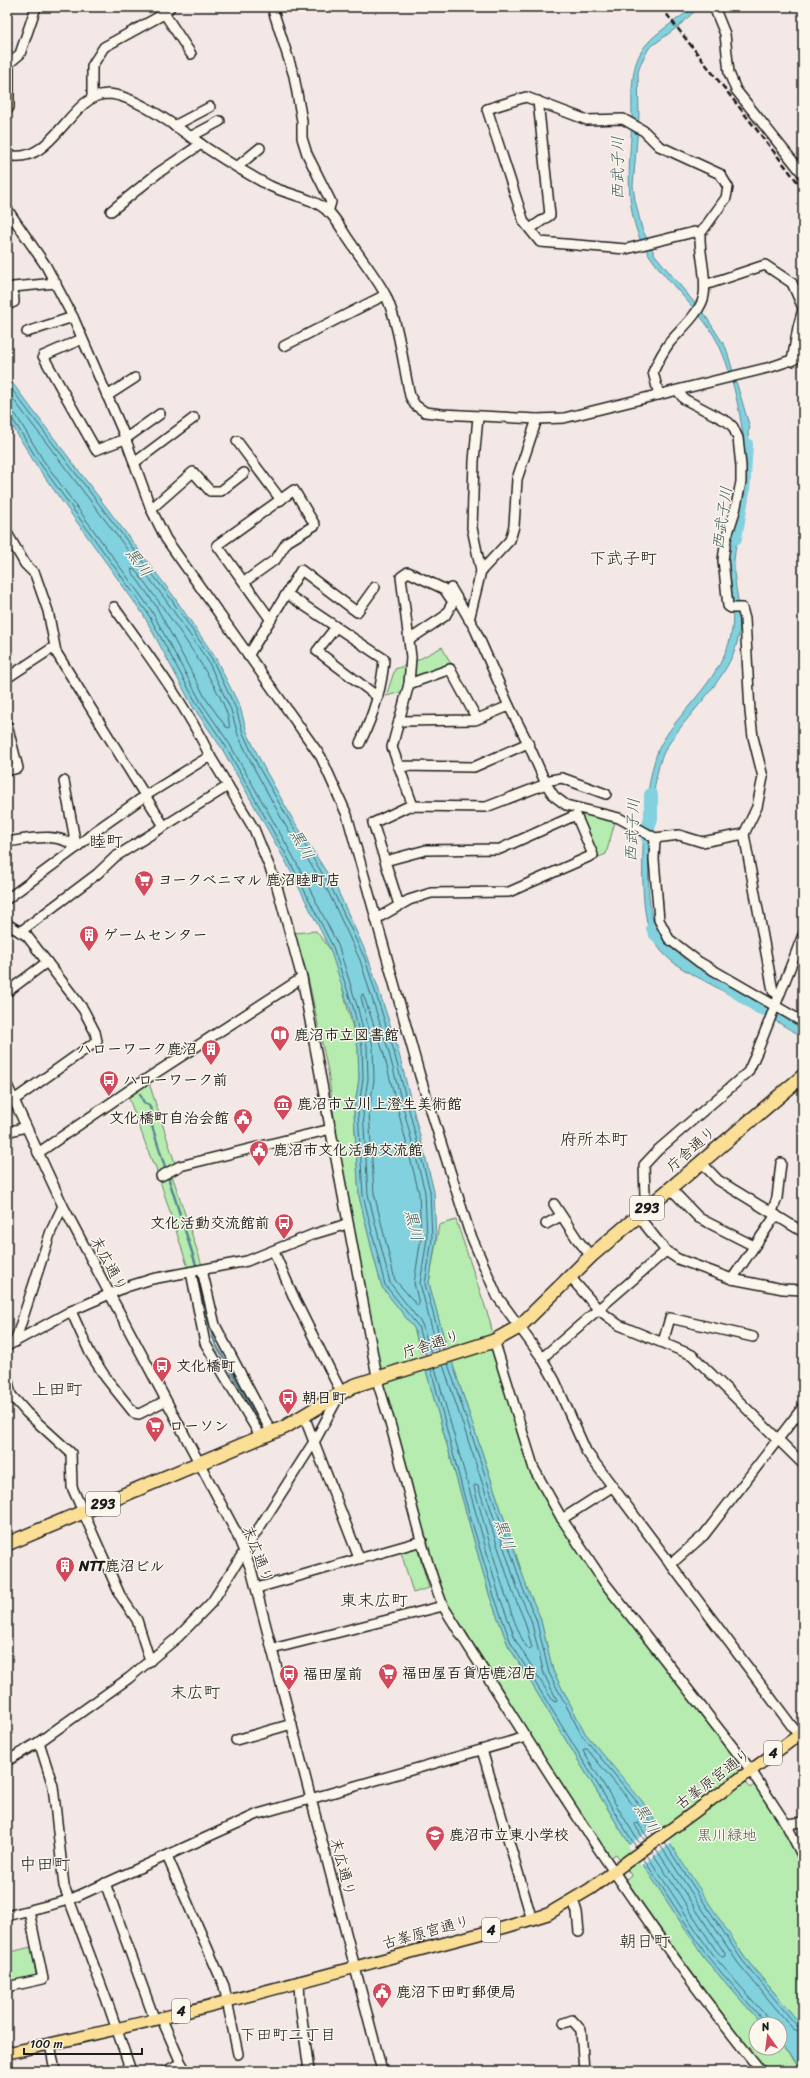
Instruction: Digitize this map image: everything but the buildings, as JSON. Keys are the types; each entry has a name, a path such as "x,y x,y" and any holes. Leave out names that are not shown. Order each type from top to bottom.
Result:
{"highway":[{"path":"7,69 7,107"},
{"name":"庁舎通り","path":"7,1544 266,1435 304,1416 353,1386 494,1340 519,1327 591,1256 803,1076"}],"main road":[{"name":"古峯原宮通り","path":"7,2052 50,2044 157,2018 532,1920 572,1900 749,1771 802,1736"}],"street":[{"path":"7,65 20,54 36,7"},
{"path":"272,7 294,76 302,121 302,138 307,154 331,202 328,212"},
{"path":"714,7 725,34 729,73 736,90 803,174"},
{"path":"92,98 92,66 104,47 165,9 191,54"},
{"path":"7,156 22,156 41,148 52,140 74,115 92,98 108,94 132,99 200,144 272,186 304,197 328,212 385,295 392,312 410,396 415,405 425,412 478,417 537,419 564,418 678,391 792,361 803,356"},
{"path":"659,395 653,372 670,342 693,316 704,298 705,285 700,234 726,198 728,187 720,174 660,146 644,131 623,119 587,120 526,96 487,109 524,222 540,242 626,249 694,232 700,234"},
{"path":"530,229 550,215 538,101"},
{"path":"174,126 210,107"},
{"path":"190,137 220,121"},
{"path":"111,211 158,173 200,144"},
{"path":"238,166 260,148"},
{"path":"7,209 56,283 126,439 151,509 166,539 321,757 347,815 420,1076 469,1231 497,1296 542,1358 560,1392 586,1451 802,1736"},
{"path":"705,285 765,264 792,283 803,308 792,361"},
{"path":"7,304 14,302 13,287 56,283"},
{"path":"284,346 385,295"},
{"path":"27,332 72,317"},
{"path":"82,339 43,356 96,450 126,439 160,414"},
{"path":"107,396 135,378"},
{"path":"678,391 684,399 720,417 733,427 740,452 741,482 732,523 726,539 723,560 728,606 730,608 742,608 745,619 751,718 757,758 763,777 756,807 744,834 773,991 779,995"},
{"path":"469,620 481,571 472,528 474,461 478,417"},
{"path":"134,463 194,418"},
{"path":"481,571 510,540 514,526 517,479 537,419"},
{"path":"237,441 281,500"},
{"path":"151,509 193,472 210,491 221,491 244,473"},
{"path":"244,582 276,559 287,542 315,525 294,490 217,545 271,620"},
{"path":"7,533 25,564 35,574 48,611 54,647 164,826"},
{"path":"248,656 301,570 357,612 375,587"},
{"path":"409,640 445,616 453,602 444,589 408,572 401,577 411,657 409,684 392,747 412,806"},
{"path":"451,588 469,620 509,706 554,796 566,805 619,818 655,838 679,835 702,842 744,834"},
{"path":"287,594 384,659 383,679 373,716 360,743"},
{"path":"114,607 172,689 196,727 210,756 254,829 276,883 302,978 331,1129 347,1224 379,1378 422,1541 443,1606 526,1737 615,1870 717,2018 761,2071"},
{"path":"336,627 317,651 378,697"},
{"path":"7,678 54,647"},
{"path":"409,684 450,669 477,719"},
{"path":"399,721 477,719 509,706"},
{"path":"7,726 18,768 7,771"},
{"path":"398,766 474,767 528,743"},
{"path":"7,899 74,846 145,796 210,756"},
{"path":"399,905 373,823 412,806 486,807 546,782 562,778 606,794"},
{"path":"64,781 75,840 74,846"},
{"path":"20,932 97,874 115,857 228,786"},
{"path":"376,919 408,900 431,893 509,892 593,855 576,815 500,849 426,850 385,861"},
{"path":"7,842 41,838 66,841 74,846"},
{"path":"655,838 654,859 659,920 669,939 699,962 774,1007 803,1022"},
{"path":"7,924 27,936 48,962 83,1009 95,1032 96,1041 14,1100"},
{"path":"652,1203 645,1196 644,1165 658,1150 748,1072 803,935"},
{"path":"7,992 48,962"},
{"path":"38,1153 134,1087 302,978"},
{"name":"末広通り","path":"7,1085 63,1206 244,1551 257,1588 382,2071"},
{"path":"7,1132 26,1127"},
{"path":"161,1176 180,1166 331,1129"},
{"path":"701,1162 718,1180 803,1232"},
{"path":"732,1279 774,1214 781,1163"},
{"path":"670,1188 699,1218 754,1246"},
{"path":"11,1344 51,1231 63,1206"},
{"path":"546,1224 558,1208 577,1239 591,1256"},
{"path":"638,1216 666,1252 678,1259 732,1279 783,1289 803,1290"},
{"path":"11,1344 71,1310 146,1280 247,1261 274,1252 314,1234 347,1224"},
{"path":"7,1761 39,1742 129,1678 178,1637 212,1602 314,1442 341,1392 295,1300 274,1252"},
{"path":"542,1358 666,1252"},
{"path":"202,1270 214,1325 266,1435"},
{"path":"191,1272 205,1343 266,1435"},
{"path":"570,1277 599,1310 619,1326 663,1342 692,1355 736,1400 778,1438 803,1464"},
{"path":"71,1310 90,1353 106,1378 134,1413 139,1414 165,1401"},
{"path":"663,1342 670,1318 753,1337"},
{"path":"494,1340 534,1469 562,1519 604,1582 749,1771 786,1824 803,1857"},
{"path":"7,1377 11,1395 27,1413 71,1453 72,1487 120,1595 137,1620 150,1661"},
{"path":"672,1564 704,1535 803,1407"},
{"path":"304,1416 359,1558"},
{"path":"562,1519 612,1487"},
{"path":"257,1588 422,1541"},
{"path":"272,1648 443,1606"},
{"path":"236,1740 292,1724"},
{"path":"7,1916 70,1900 258,1814 526,1737"},
{"path":"39,1742 53,1786 64,1886 131,2071"},
{"path":"482,1750 532,1920"},
{"path":"786,1824 803,1822"},
{"path":"167,1856 224,1986 238,2054"},
{"path":"105,1883 157,2018 183,2067 166,2071"},
{"path":"572,1900 577,1912 579,1932"},
{"path":"7,1987 43,1979 29,1911"},
{"path":"299,1981 300,2003 309,2071"},
{"path":"564,2023 572,2020 581,2030 584,2071"},
{"path":"50,2044 55,2071"}],"green space":[{"path":"442,647 451,664 420,678 413,675 414,662"},
{"path":"407,665 402,692 386,696 395,669"},
{"path":"580,812 615,822 606,854 599,857"},
{"path":"316,931 330,949 339,975 358,1048 359,1079 354,1111 359,1196 374,1258 382,1287 414,1328 490,1597 508,1645 620,1829 704,1958 755,2016 748,2016 748,2047 720,2012 625,1880 631,1875 616,1854 609,1858 588,1827 448,1607 435,1577 383,1391 339,1155 328,1071 307,973 294,933"},
{"path":"149,1083 175,1163 170,1169 202,1265 188,1268 155,1165 153,1164 128,1096"},
{"name":"黒川緑地","path":"456,1220 490,1321 501,1376 557,1516 740,1762 736,1766 750,1788 755,1784 770,1806 803,1862 803,2027 745,1958 607,1760 585,1733 553,1671 540,1617 527,1588 443,1335 429,1283 439,1225"},
{"path":"417,1548 429,1588 413,1593 401,1552"},
{"path":"31,1947 36,1975 34,1977 7,1984 7,1953"},
{"path":"788,2053 803,2071 767,2071 755,2056 788,2056"}],"water":[{"path":"693,7 699,7 679,26 649,48 641,63 638,72 639,115 633,186 642,229 655,255 707,318 726,348 750,428 748,432 750,478 749,496 741,522 734,561 740,620 738,639 733,655 716,684 673,738 664,752 659,765 655,784 650,833 650,903 653,922 660,938 675,956 802,1031 803,1037 675,964 658,947 647,922 644,905 644,832 650,781 661,744 677,721 704,688 720,664 726,651 730,638 733,614 729,580 730,544 745,487 746,475 745,447 740,414 731,379 720,347 705,322 655,264 647,252 635,225 630,195 629,165 632,90 637,62 642,51 650,40"},
{"name":"黒川","path":"7,376 172,594 215,657 240,707 247,732 263,766 292,818 336,887 368,957 397,1046 434,1191 436,1239 429,1283 443,1335 527,1588 540,1617 553,1671 585,1733 642,1801 745,1958 803,2027 803,2069 788,2053 788,2016 755,2016 704,1958 620,1829 508,1645 490,1597 414,1328 382,1287 374,1258 359,1196 354,1111 359,1079 358,1048 350,1011 330,949 286,862 221,747 193,707 143,614 36,465 7,417"}],"pier":[{"path":"448,1346 454,1362 425,1371 420,1355"},
{"path":"659,1823 672,1843 641,1866 628,1846"}],"waterway":[{"name":"西武子川","path":"735,538 743,491 746,444"},
{"name":"西武子川","path":"648,838 648,828 651,818 651,795"},
{"name":"西武子川","path":"653,928 655,933 669,946 759,1007 780,1014 803,1029"},
{"path":"140,1094 144,1103 149,1105 152,1113 149,1116 151,1123 197,1268"},
{"path":"198,1273 209,1325 216,1345 263,1427"}],"railway":[{"path":"661,7 803,189"}],"place":[{"name":"ヨークベニマル 鹿沼睦町店","path":"144,897"},
{"name":"ゲームセンター","path":"89,952"},
{"name":"鹿沼市立図書館","path":"280,1052"},
{"name":"ハローワーク鹿沼","path":"211,1066"},
{"name":"ハローワーク前","path":"109,1097"},
{"name":"鹿沼市立川上澄生美術館","path":"283,1121"},
{"name":"文化橋町自治会館","path":"243,1135"},
{"name":"鹿沼市文化活動交流館","path":"259,1167"},
{"name":"文化活動交流館前","path":"284,1240"},
{"name":"文化橋町","path":"162,1383"},
{"name":"朝日町","path":"288,1415"},
{"name":"ローソン","path":"155,1443"},
{"name":"NTT鹿沼ビル","path":"65,1583"},
{"name":"福田屋百貨店鹿沼店","path":"388,1690"},
{"name":"福田屋前","path":"289,1691"},
{"name":"鹿沼市立東小学校","path":"435,1852"},
{"name":"鹿沼下田町郵便局","path":"382,2009"}],"district":[{"name":"下武子町","path":"623,558"},
{"name":"睦町","path":"106,841"},
{"name":"府所本町","path":"594,1139"},
{"name":"上田町","path":"57,1389"},
{"name":"東末広町","path":"374,1600"},
{"name":"末広町","path":"195,1692"},
{"name":"中田町","path":"45,1864"},
{"name":"朝日町","path":"645,1941"},
{"name":"下田町二丁目","path":"288,2034"}]}
